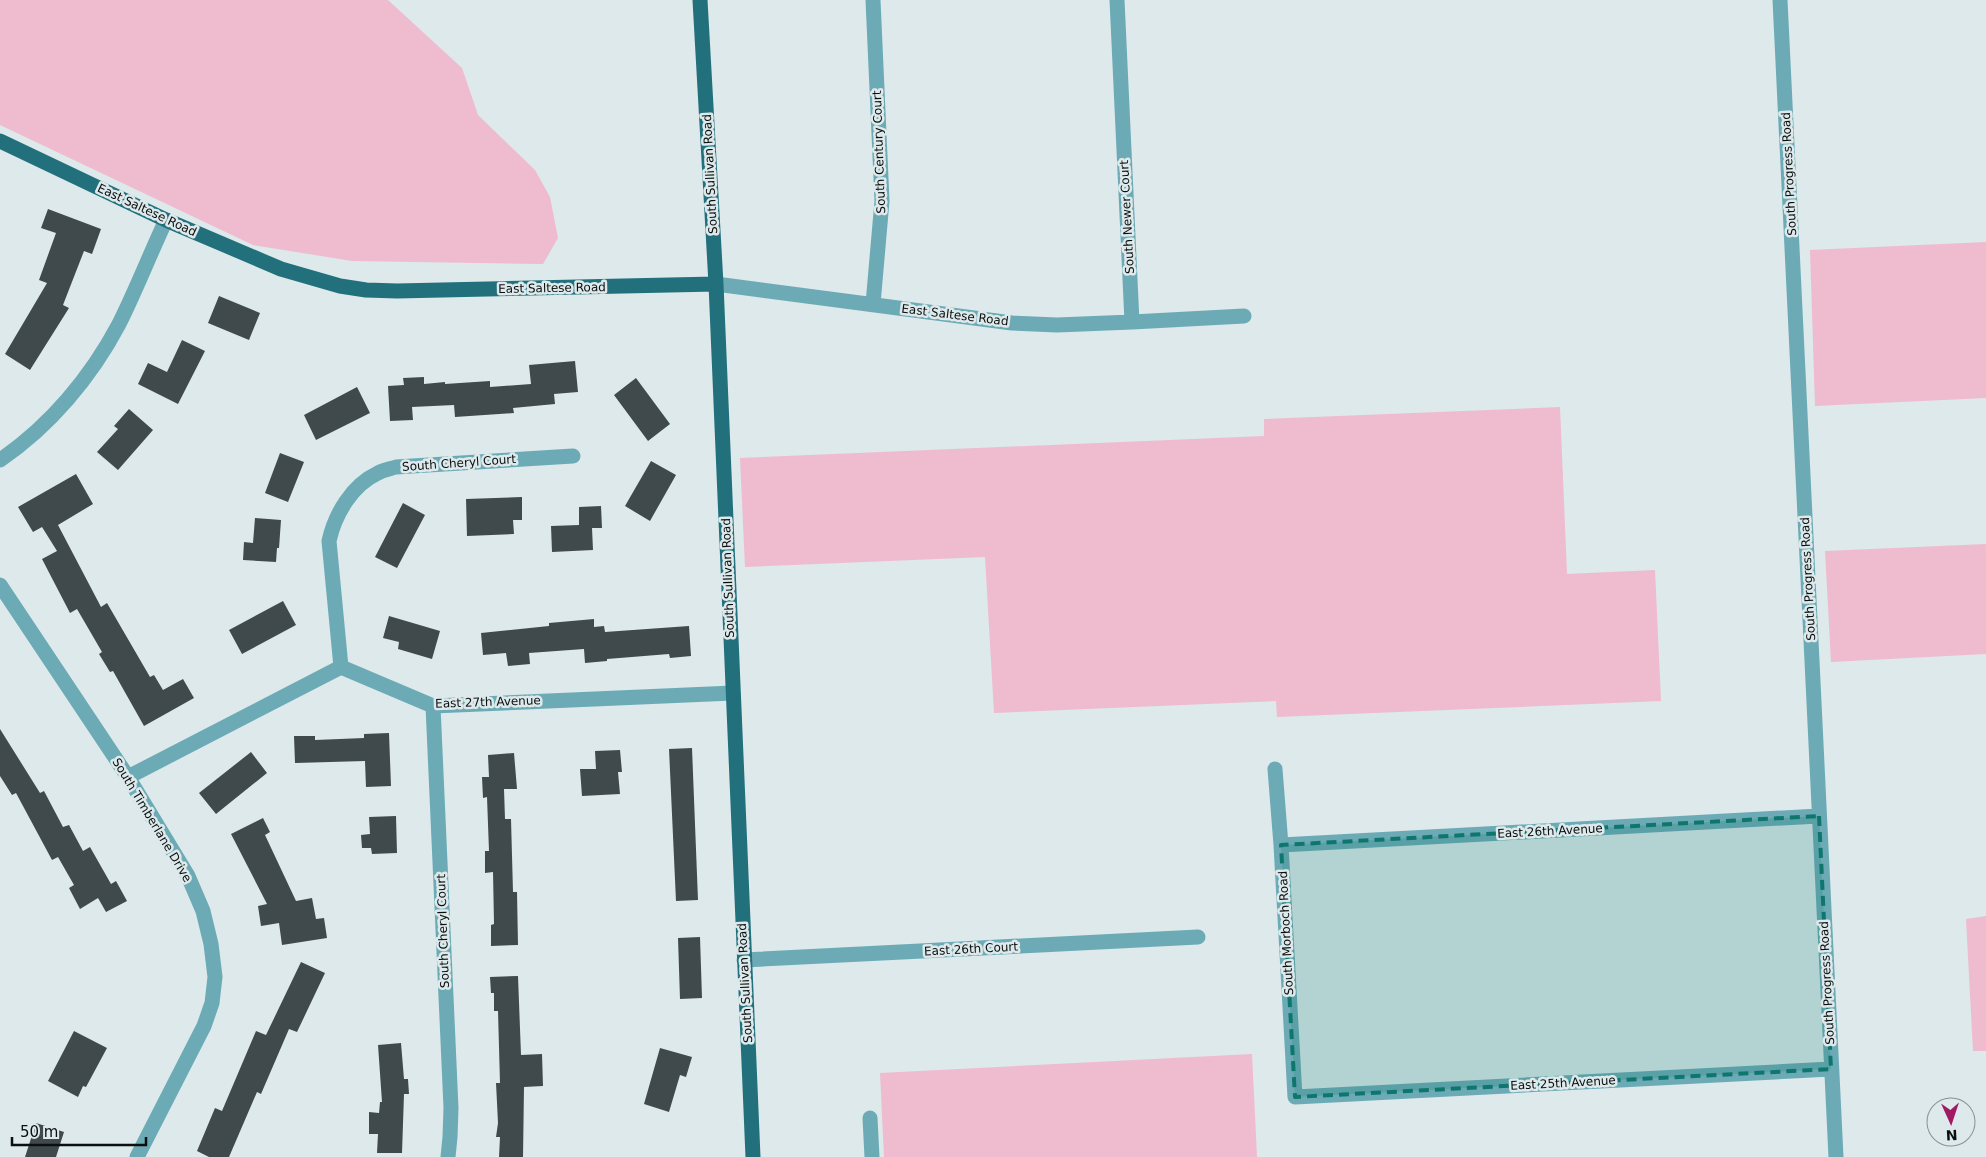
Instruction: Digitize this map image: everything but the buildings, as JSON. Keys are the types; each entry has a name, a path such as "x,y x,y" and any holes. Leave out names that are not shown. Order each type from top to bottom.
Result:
{"main road":[{"name":"South Sullivan Road","path":"700,0 716,284 753,1157"},
{"name":"East Saltese Road","path":"0,140 166,220 281,269 340,286 366,290 397,291 716,284"}],"street":[{"name":"South Century Court","path":"873,0 882,201 873,304"},
{"name":"South Newer Court","path":"1117,0 1132,322"},
{"name":"South Progress Road","path":"1780,0 1836,1157"},
{"path":"0,460 36,431 70,397 94,366 119,324 166,220"},
{"name":"East Saltese Road","path":"716,284 1012,323 1057,325 1132,322"},
{"path":"1132,322 1244,316"},
{"name":"South Cheryl Court","path":"342,667 329,541 333,524 340,511 362,484 378,473 396,467 573,456"},
{"name":"South Timberlane Drive","path":"0,586 128,777 188,876 203,911 211,944 215,977 212,1003 204,1026 137,1157"},
{"path":"128,777 342,667"},
{"name":"East 27th Avenue","path":"342,667 434,706 733,693"},
{"name":"South Cheryl Court","path":"434,706 451,1108 448,1157"},
{"name":"South Morboch Road","path":"1274,769 1281,845 1294,1097"},
{"name":"East 26th Avenue","path":"1281,845 1819,816"},
{"name":"East 26th Court","path":"744,960 1198,937"},
{"name":"East 25th Avenue","path":"1294,1097 1831,1069"},
{"path":"870,1118 872,1157"}],"highlighted area":[{"path":"1819,816 1831,1069 1295,1097 1281,845"}],"shaded area":[{"path":"0,0 388,0 462,68 478,115 535,170 550,197 558,238 543,264 352,261 253,245 0,125"},
{"path":"1986,242 1986,398 1815,406 1810,250"},
{"path":"1560,407 1567,574 1655,570 1661,701 1277,717 1276,701 994,713 985,557 745,567 740,458 1264,436 1264,419"},
{"path":"1986,544 1986,654 1831,662 1825,551"},
{"path":"1986,916 1986,1051 1973,1051 1966,919"},
{"path":"1252,1054 1257,1157 884,1157 880,1073"}]}
